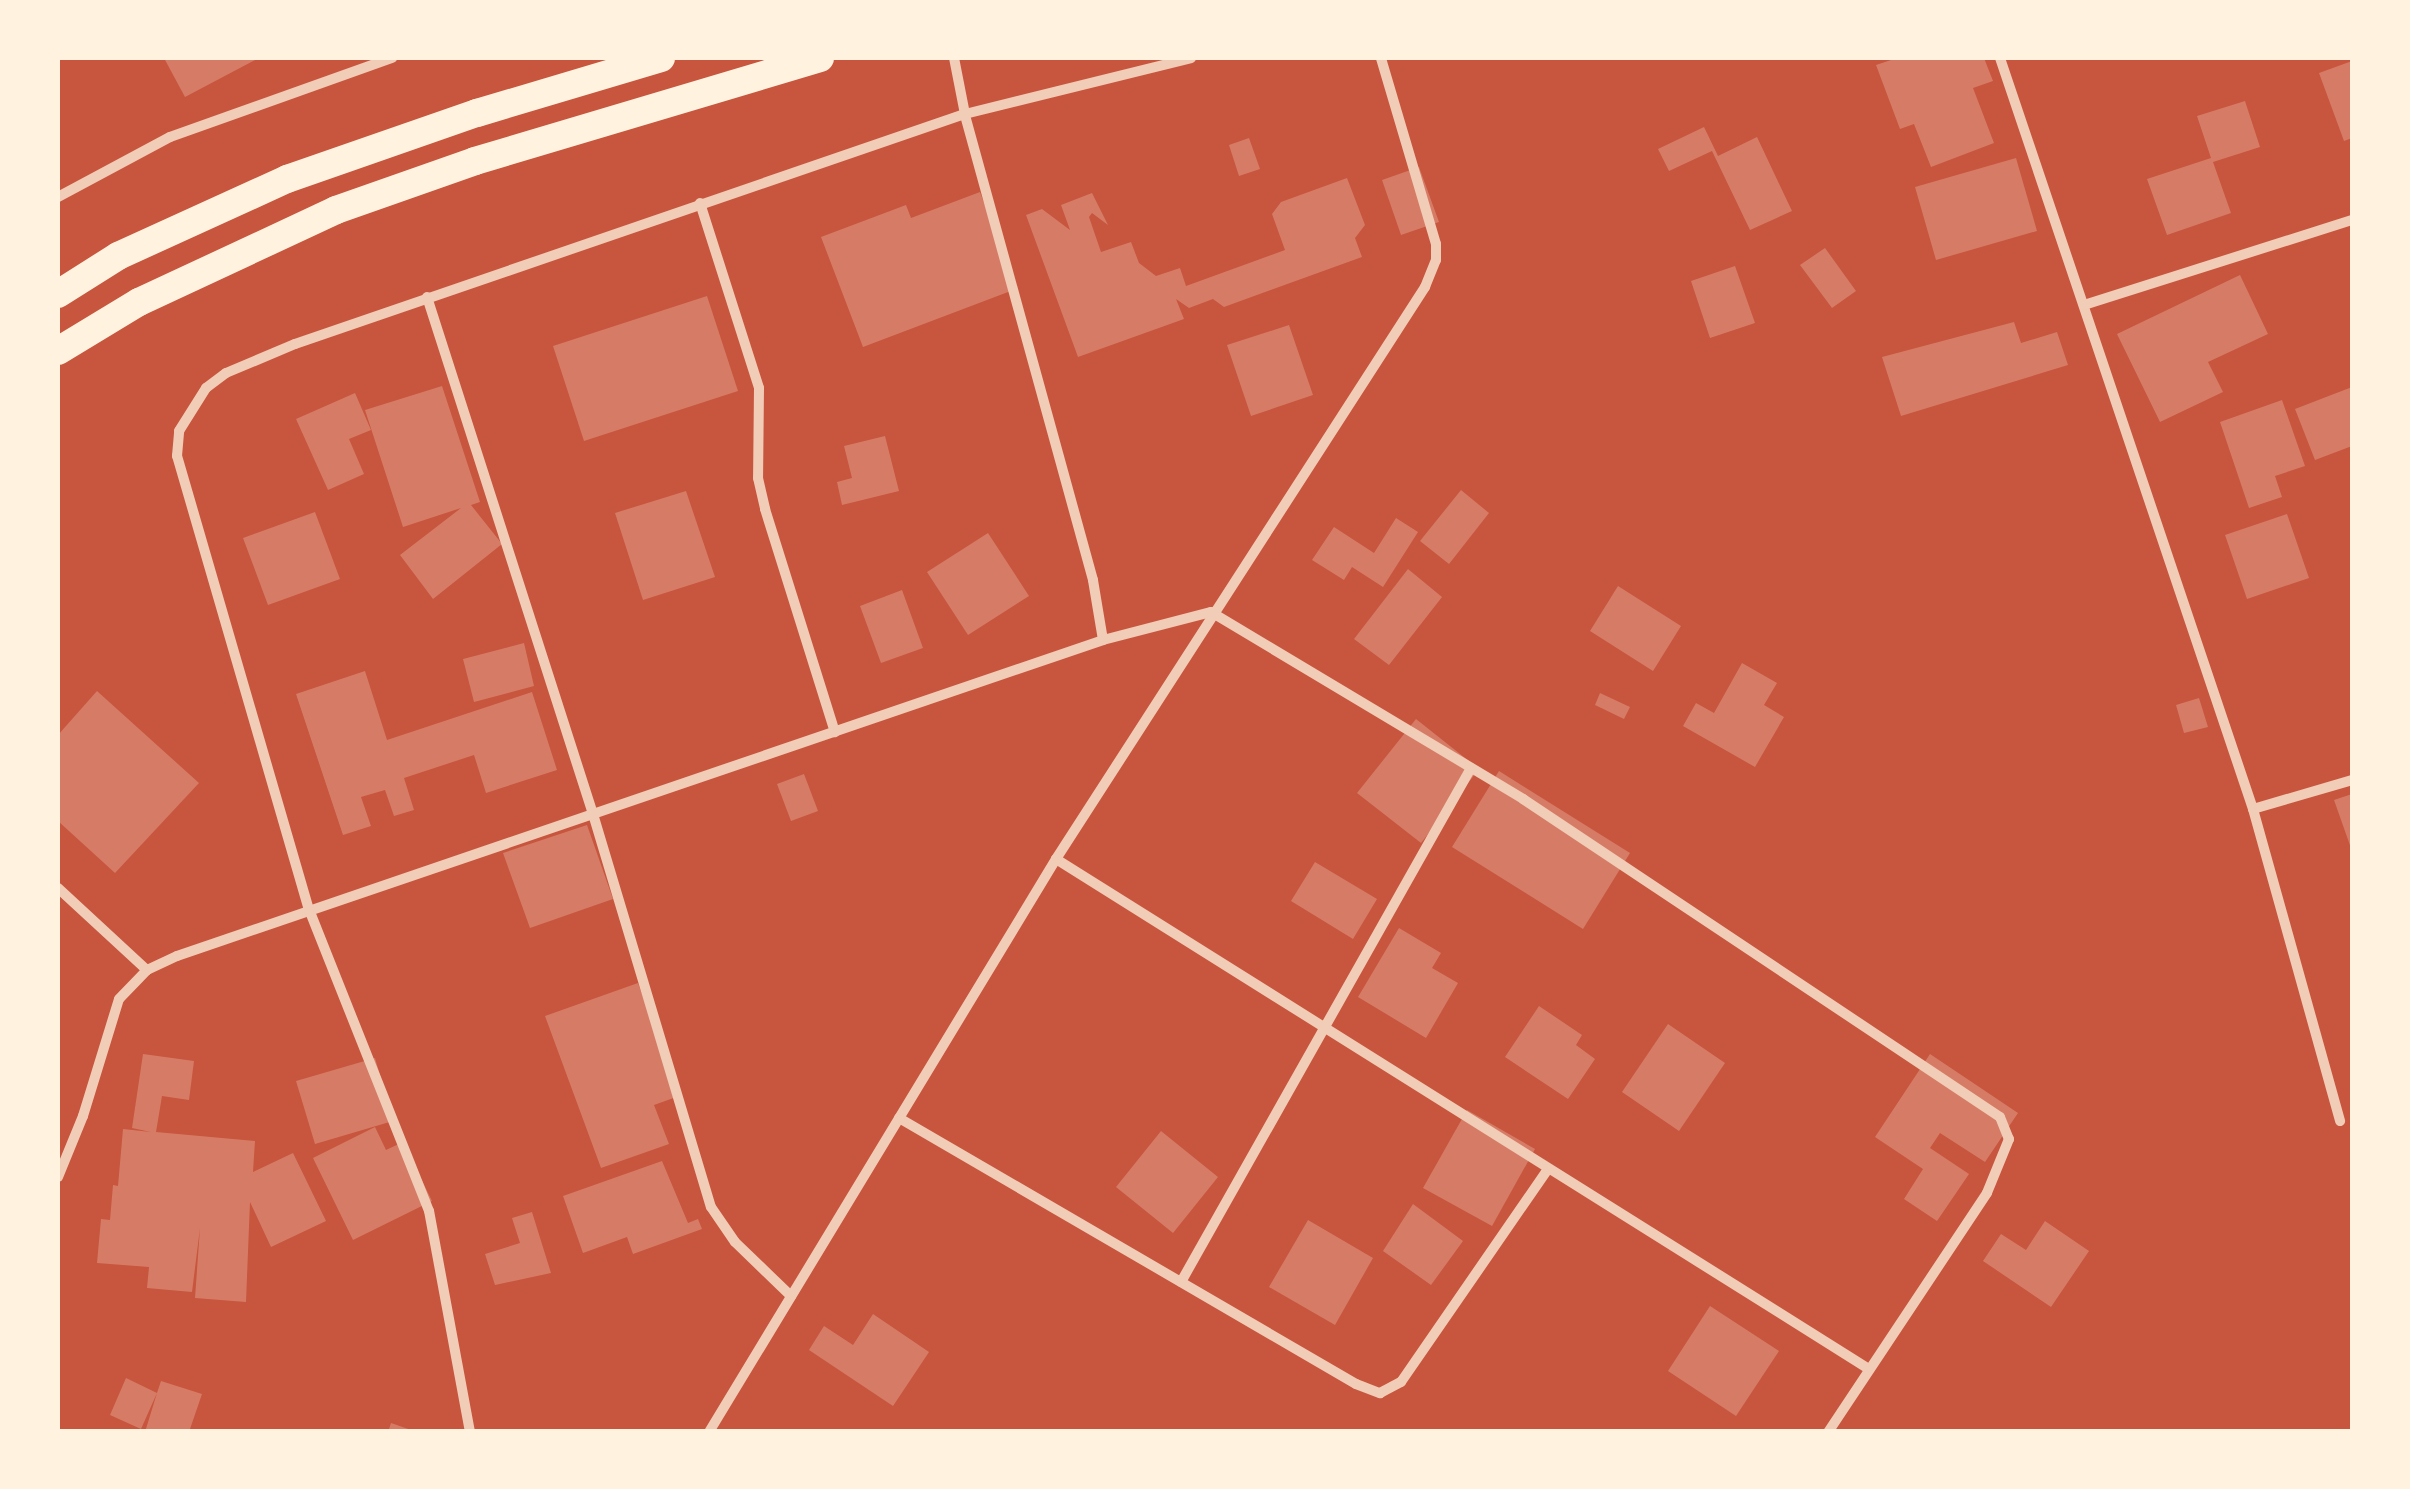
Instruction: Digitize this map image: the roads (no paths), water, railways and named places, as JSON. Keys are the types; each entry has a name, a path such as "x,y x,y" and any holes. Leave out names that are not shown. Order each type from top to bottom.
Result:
{"highway":[{"path":"58,294 118,256 288,179 477,112 661,58"},
{"path":"58,351 139,302 336,210 474,160 820,58"}],"street":[{"path":"58,197 170,137 392,58"},
{"path":"954,58 965,114 1093,580 1103,640"},
{"path":"470,1432 429,1211 309,910 177,456 179,431 206,388 226,373 428,297 965,114 1192,58"},
{"path":"709,1432 1056,860 1211,612 1424,287 1436,260 1436,244 1381,58"},
{"path":"2000,58 2253,809 2340,1120"},
{"path":"700,202 755,370 761,420 758,478 765,509 835,732"},
{"path":"2084,305 2352,220"},
{"path":"428,297 593,814 711,1206 735,1242 790,1296"},
{"path":"58,1177 84,1116 119,998 147,970 309,910 1103,640 1211,612 1471,768 1690,907 2004,1122 2008,1146 1987,1193 1828,1432"},
{"path":"1181,1282 1471,768"},
{"path":"2253,809 2352,780"},
{"path":"1056,860 1868,1369"},
{"path":"58,888 147,970"},
{"path":"899,1118 1356,1384 1389,1392 1402,1382 1548,1169"}]}
